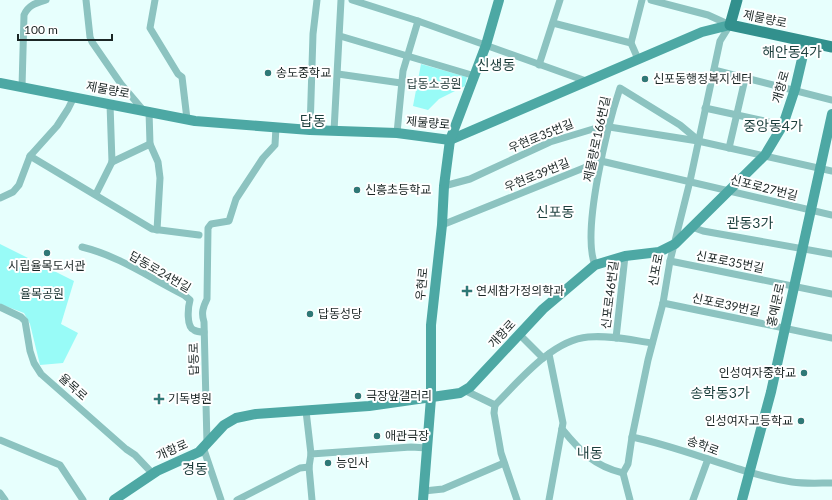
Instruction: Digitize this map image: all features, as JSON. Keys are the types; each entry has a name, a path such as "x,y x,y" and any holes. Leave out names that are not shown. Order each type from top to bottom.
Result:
{"main road":[{"name":"신포로","path":"730,25 737,0"},
{"name":"제물량로","path":"730,25 832,47"}],"street":[{"path":"22,87 24,15 26,9 46,0"},
{"path":"86,0 90,37 92,42 121,84 146,111 150,144 158,162 160,178 157,230"},
{"path":"155,0 150,28 178,74 182,77 187,119"},
{"path":"310,130 317,0"},
{"path":"334,131 341,0"},
{"path":"352,0 418,20 586,81"},
{"name":"우현로","path":"424,496 431,398 431,325 442,225 444,186 450,140 486,45 499,0"},
{"path":"539,65 560,0"},
{"path":"638,59 631,42 642,0"},
{"path":"651,0 708,15 730,25"},
{"path":"397,133 401,83 418,20"},
{"path":"553,22 631,42"},
{"name":"제물량로","path":"0,82 195,121 310,130 397,133 450,140 702,32 730,25"},
{"name":"신포로","path":"632,437 720,41 730,25"},
{"path":"340,36 475,76"},
{"name":"개항로","path":"114,500 153,474 199,452 224,425 236,418 369,406 460,393 470,388 542,309 595,265 625,256 659,252 674,244 765,155 783,125 795,89 806,42"},
{"path":"714,70 745,79 795,89 832,100"},
{"path":"338,74 401,83"},
{"path":"729,148 745,79"},
{"name":"제물량로166번길","path":"595,265 591,239 601,161 608,127 620,88 680,125 698,141"},
{"path":"0,198 13,192 19,185 30,156 57,126 74,97"},
{"path":"96,194 110,165 110,104"},
{"path":"705,108 783,125"},
{"name":"홍예문로","path":"742,500 771,392 793,286 812,212 832,114"},
{"name":"답동로","path":"221,500 205,446 204,322 202,309 206,299 208,228 211,224 229,222 236,199 263,158 275,145 276,127"},
{"name":"우현로35번길","path":"444,186 470,179 555,140 594,128 608,127 698,141 832,171"},
{"path":"110,165 150,144"},
{"path":"30,156 96,194 152,229 199,235"},
{"path":"601,161 690,181"},
{"name":"우현로39번길","path":"442,225 601,161"},
{"name":"신포로27번길","path":"690,181 812,212 832,215"},
{"path":"692,227 703,231 832,254"},
{"name":"답동로24번길","path":"82,247 98,251 130,265 184,295 190,300 188,308 190,326 195,331 204,332"},
{"name":"신포로46번길","path":"616,338 625,256"},
{"name":"신포로35번길","path":"670,261 832,294"},
{"name":"신포로39번길","path":"663,303 832,338"},
{"name":"율목로","path":"0,307 21,317 25,321 30,351 34,364 41,374 126,449 135,455 153,474"},
{"path":"519,334 546,356 561,412 562,429 549,500"},
{"name":"신포로46번길","path":"495,405 546,356 576,339 588,337 616,338 652,343"},
{"path":"464,390 495,405 494,413 501,453 517,500"},
{"path":"306,411 311,454 309,467 312,500"},
{"path":"562,429 574,444 600,466 623,473"},
{"path":"630,500 623,473 628,464 632,437"},
{"name":"송학로","path":"632,437 658,442 725,465 794,482 832,483"},
{"path":"0,440 60,465 83,500"},
{"path":"311,454 411,447 428,448"},
{"path":"693,500 708,459"},
{"path":"424,496 504,463"},
{"path":"237,500 300,468 309,467"},
{"path":"0,493 5,500"}],"green space":[{"name":"답동소공원","path":"421,64 467,77 465,86 439,99 428,110 413,106"},
{"name":"율목공원","path":"0,244 74,281 61,324 78,333 63,363 40,365 30,324 24,313 0,304"}],"place":[{"name":"송도중학교","path":"268,73"},
{"name":"신포동행정복지센터","path":"645,79"},
{"name":"신흥초등학교","path":"357,190"},
{"name":"시립율목도서관","path":"47,253"},
{"name":"연세참가정의학과","path":"467,291"},
{"name":"답동성당","path":"310,314"},
{"name":"인성여자중학교","path":"804,373"},
{"name":"극장앞갤러리","path":"358,396"},
{"name":"기독병원","path":"159,399"},
{"name":"인성여자고등학교","path":"801,421"},
{"name":"애관극장","path":"377,436"},
{"name":"능인사","path":"328,463"}],"district":[{"name":"해안동4가","path":"792,52"},
{"name":"신생동","path":"496,65"},
{"name":"답동","path":"313,121"},
{"name":"중앙동4가","path":"773,126"},
{"name":"신포동","path":"555,212"},
{"name":"관동3가","path":"750,223"},
{"name":"송학동3가","path":"720,393"},
{"name":"내동","path":"590,453"},
{"name":"경동","path":"195,469"}]}
